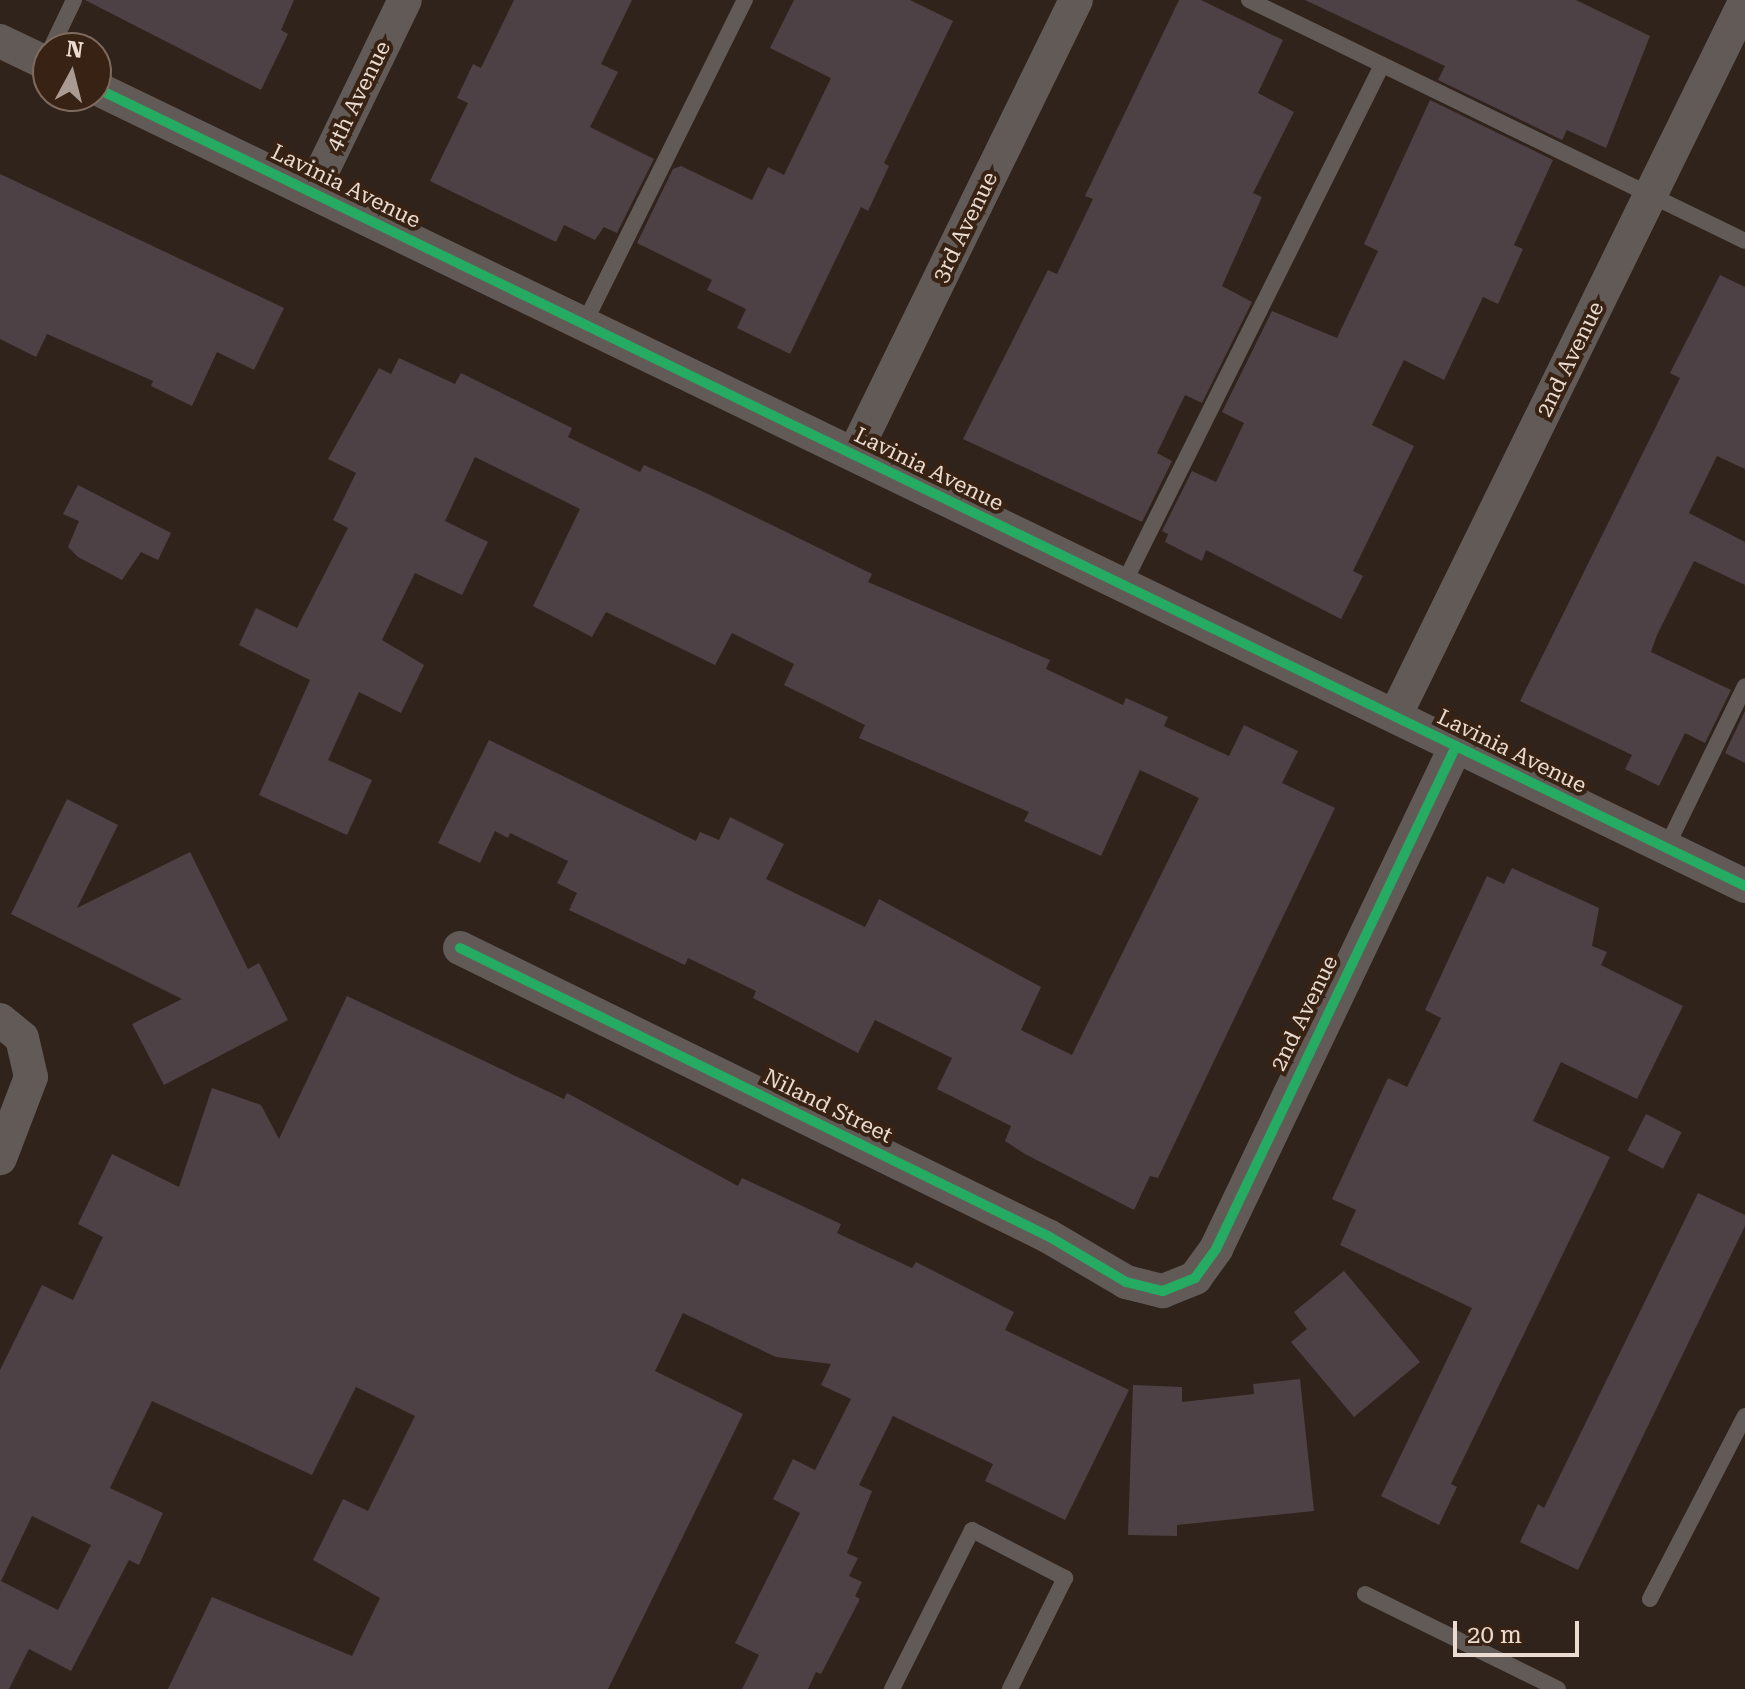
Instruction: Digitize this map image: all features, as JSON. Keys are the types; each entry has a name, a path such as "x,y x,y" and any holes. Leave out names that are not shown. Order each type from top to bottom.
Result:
{"street":[{"name":"4th Avenue","path":"312,192 405,0"},
{"name":"3rd Avenue","path":"854,454 1076,0"},
{"name":"2nd Avenue","path":"1395,716 1745,2"},
{"path":"0,41 32,52"},
{"name":"Lavinia Avenue","path":"112,96 1745,886"},
{"name":"2nd Avenue","path":"1178,1287 1195,1278 1216,1249 1456,746"},
{"name":"Niland Street","path":"460,948 1048,1236 1126,1282 1163,1291 1178,1287"},
{"path":"0,1020 22,1038 30,1056 26,1097 0,1158"}],"lane":[{"path":"59,32 74,0"},
{"path":"584,324 745,0"},
{"path":"1249,0 1745,241"},
{"path":"1123,585 1382,65"},
{"path":"1666,848 1745,686"},
{"path":"1650,1599 1745,1416"},
{"path":"892,1689 972,1530 1065,1578 1010,1689"},
{"path":"1365,1594 1558,1689"}],"building":[{"path":"85,0 294,0 281,30 288,34 261,90"},
{"path":"514,0 632,0 601,64 618,72 590,127 654,159 617,233 604,227 595,240 564,225 556,242 430,181 468,103 457,98 473,64 481,68"},
{"path":"794,0 910,0 953,21 884,163 889,166 868,211 861,207 790,354 737,328 746,309 707,290 712,280 637,243 673,169 681,166 752,200 768,167 784,175 831,78 770,48"},
{"path":"1179,0 1201,0 1283,40 1258,93 1294,112 1253,193 1262,197 1222,286 1252,302 1202,403 1185,395 1157,453 1172,461 1142,522 963,439 1048,270 1057,274 1093,199 1085,196"},
{"path":"1305,0 1576,0 1650,36 1606,148 1567,130 1562,140 1438,80 1445,66"},
{"path":"1430,100 1553,160 1514,245 1523,249 1498,304 1483,297 1444,380 1404,360 1372,425 1414,446 1353,571 1363,576 1341,619 1206,550 1202,561 1165,542 1168,534 1162,531 1192,471 1216,482 1244,423 1222,412 1272,311 1337,338 1378,251 1364,244"},
{"path":"0,174 284,308 254,370 217,352 192,406 151,386 153,381 47,334 36,357 0,339"},
{"path":"1720,275 1745,287 1745,469 1717,456 1689,513 1745,542 1745,585 1694,561 1657,635 1651,652 1731,690 1705,743 1685,733 1659,786 1625,769 1632,755 1520,701 1680,378 1670,373"},
{"path":"399,358 455,384 461,373 572,428 568,437 640,472 644,465 706,493 872,574 868,582 1050,660 1046,669 1123,705 1126,698 1168,717 1164,726 1229,756 1244,725 1298,751 1282,783 1335,808 1158,1178 1150,1176 1134,1210 1025,1154 1005,1141 1011,1126 937,1089 952,1058 875,1020 858,1053 753,998 756,991 688,958 685,965 569,910 577,893 557,883 568,861 510,833 508,838 495,831 480,863 438,843 489,740 696,841 700,832 719,840 730,817 784,844 766,879 865,927 879,899 1041,987 1021,1030 1072,1055 1199,798 1140,770 1101,856 1024,821 1029,812 859,738 865,725 784,685 794,664 732,633 715,665 606,612 592,637 533,606 580,509 475,457 445,521 488,542 462,595 415,573 382,640 424,665 401,713 359,692 328,760 372,780 347,835 259,795 310,680 239,645 256,608 297,628 348,528 333,520 356,473 328,459 379,368 391,374"},
{"path":"78,485 171,533 158,560 141,552 122,580 78,557 68,547 79,521 63,514"},
{"path":"1745,711 1745,763 1725,753"},
{"path":"67,799 118,825 77,908 190,852 248,969 259,963 288,1020 164,1085 132,1024 182,999 11,914"},
{"path":"1512,868 1599,908 1592,946 1607,952 1601,965 1683,1006 1637,1099 1561,1062 1533,1121 1610,1157 1451,1484 1457,1487 1439,1525 1381,1496 1472,1308 1340,1245 1356,1210 1332,1199 1388,1078 1407,1087 1441,1018 1425,1010 1487,876 1504,884"},
{"path":"347,996 564,1099 567,1093 738,1186 742,1178 841,1224 837,1233 912,1268 916,1262 1014,1312 1005,1330 1129,1390 1065,1520 985,1481 993,1464 893,1416 859,1485 872,1491 847,1553 858,1558 849,1576 862,1582 855,1596 860,1599 821,1674 816,1672 808,1689 742,1689 759,1655 735,1643 800,1513 773,1499 793,1459 815,1470 851,1399 821,1385 831,1364 776,1357 683,1313 655,1371 743,1414 608,1689 168,1689 212,1597 352,1656 380,1598 313,1560 343,1499 368,1511 415,1416 356,1387 312,1475 152,1401 110,1488 163,1513 139,1565 129,1560 71,1671 29,1649 9,1689 0,1689 0,1370 42,1285 73,1300 103,1237 78,1224 112,1154 179,1187 212,1088 261,1105 279,1139","holes":["32,1516 91,1545 58,1610 1,1581"]},
{"path":"1646,1114 1682,1132 1663,1169 1627,1151"},
{"path":"1698,1193 1745,1215 1745,1226 1578,1570 1520,1542 1538,1504 1544,1508"},
{"path":"1344,1271 1420,1362 1354,1417 1291,1342 1307,1329 1294,1312"},
{"path":"1300,1379 1314,1511 1177,1525 1177,1536 1128,1535 1133,1385 1182,1387 1182,1402 1254,1394 1253,1384"}],"cycle path":[{"path":"112,96 1745,886"},
{"path":"460,948 1048,1236 1126,1282 1163,1291 1195,1278 1216,1249 1456,746"}]}
